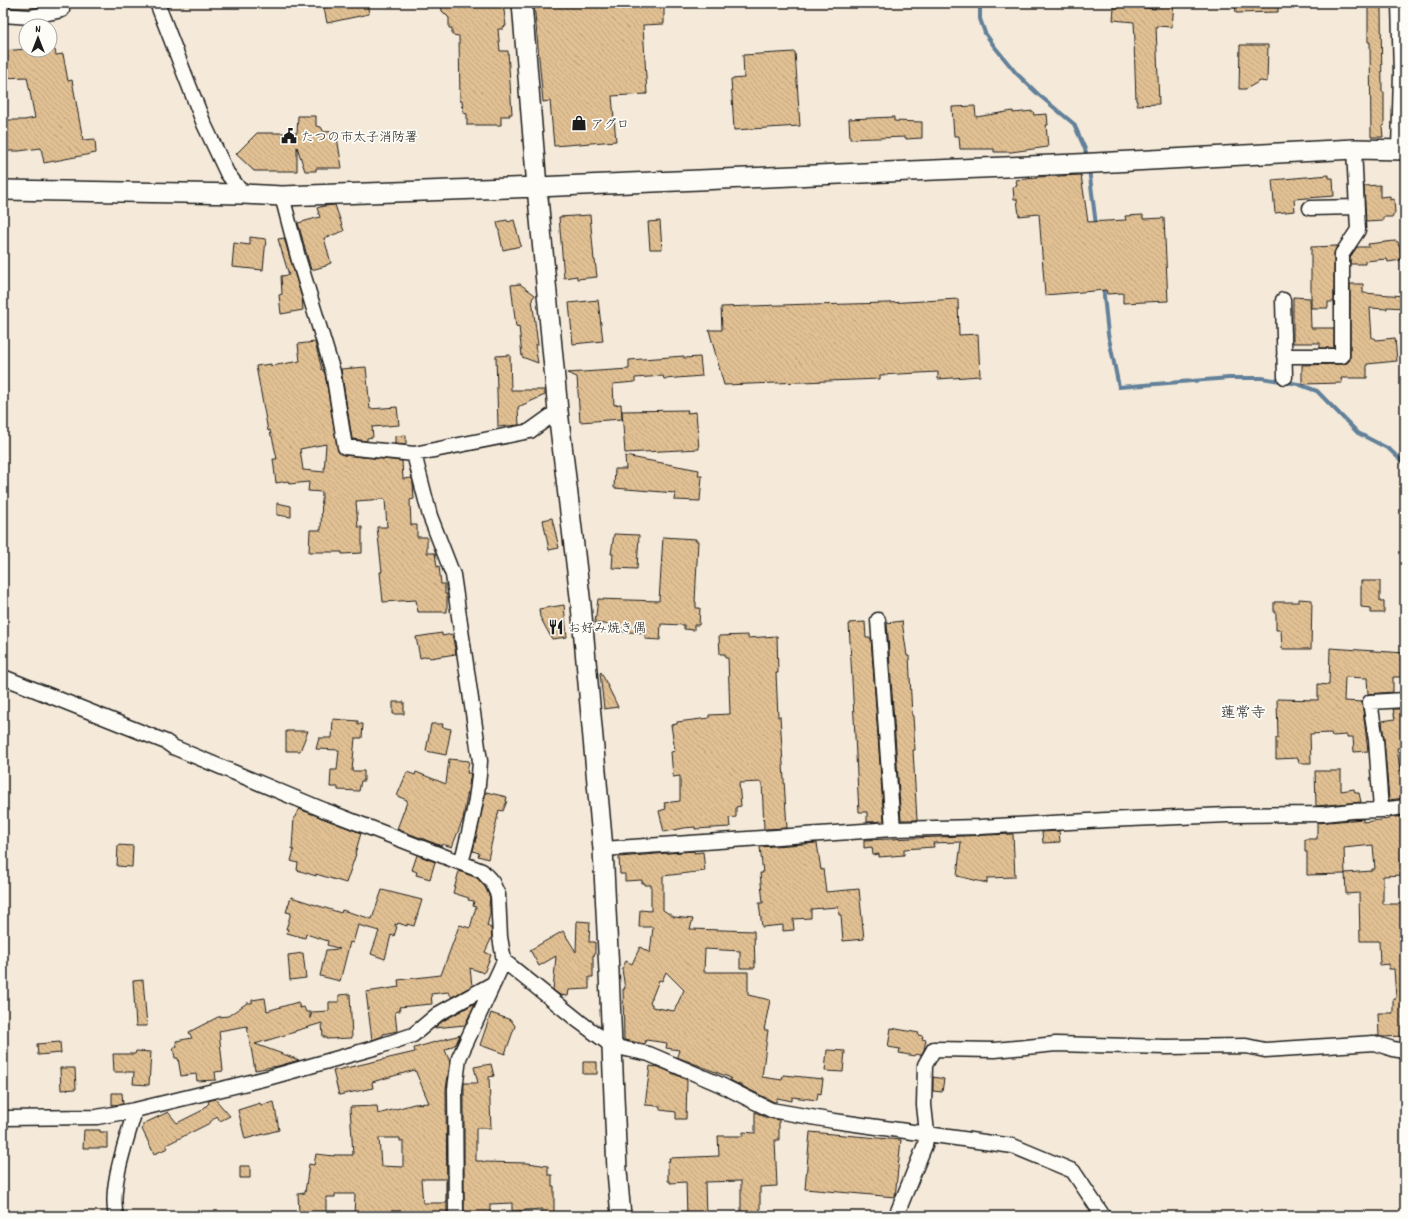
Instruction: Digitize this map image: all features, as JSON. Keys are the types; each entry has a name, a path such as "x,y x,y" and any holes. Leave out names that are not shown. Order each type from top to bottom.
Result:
{"street":[{"path":"157,3 204,124 227,173 243,194"},
{"path":"522,3 537,187 558,411 581,605 603,849 617,1171 621,1216"},
{"path":"3,190 282,196 537,187 1076,164 1354,149 1402,150 1399,3"},
{"path":"3,15 30,17 62,10"},
{"path":"1284,356 1342,356 1342,254 1358,230 1354,149"},
{"path":"282,196 298,257 333,372 345,447 414,454 530,431 558,411"},
{"path":"1310,208 1357,207"},
{"path":"1283,300 1285,378"},
{"path":"414,454 430,516 453,575 480,761 479,784 474,815 461,863"},
{"path":"878,620 892,829"},
{"path":"3,677 166,742 173,747 324,810 482,871 492,882 498,894 500,936 504,960 459,1058 455,1089 456,1216"},
{"path":"1381,810 1376,740 1370,702 1405,700"},
{"path":"603,849 892,829 980,827 1106,820 1221,816 1324,814 1405,807"},
{"path":"504,960 612,1046 649,1054 719,1084 771,1110 834,1121 1013,1146 1073,1171 1103,1216"},
{"path":"3,1118 97,1117 135,1110 271,1077 374,1048 413,1035 438,1014 494,983"},
{"path":"896,1216 925,1145 927,1133 924,1105 925,1065 934,1049 995,1050 1056,1044 1166,1047 1246,1046 1265,1050 1374,1043 1405,1051"},
{"path":"116,1216 114,1207 118,1174 135,1110"}],"building":[{"path":"323,3 367,3 369,14 327,23"},
{"path":"441,3 503,3 506,26 503,27 503,29 498,29 500,51 508,51 512,114 509,114 510,116 501,116 501,125 467,125 467,114 463,113 462,101 460,101 459,36 452,35 452,28 449,28 449,18 442,11"},
{"path":"534,3 664,4 664,24 643,25 647,94 612,96 616,141 554,146 550,101 543,102"},
{"path":"1156,3 1174,3 1172,27 1156,26 1159,104 1137,105 1134,22 1113,20 1114,8 1119,8 1119,5 1155,9"},
{"path":"1235,3 1278,3 1278,12 1236,13"},
{"path":"1368,7 1381,7 1382,92 1384,92 1384,126 1382,126 1383,137 1371,137"},
{"path":"1240,45 1268,45 1267,82 1260,81 1246,89 1239,89"},
{"path":"18,50 18,58 58,58 58,55 63,54 68,81 72,80 83,140 95,139 96,153 44,163 41,148 19,151 7,151 7,148 3,149 3,120 24,120 35,118 27,77 3,78 3,51"},
{"path":"795,52 800,126 734,130 731,79 744,78 743,55"},
{"path":"975,106 976,117 1013,111 1013,113 1033,111 1034,115 1047,114 1048,125 1046,125 1048,147 1011,152 994,152 994,149 960,149 959,136 954,136 952,107"},
{"path":"298,116 316,116 316,126 321,127 324,132 336,131 342,168 316,168 316,171 305,171 297,147 297,171 254,171 236,154 257,133 297,133"},
{"path":"894,117 894,121 922,122 922,138 906,139 906,137 850,139 849,119"},
{"path":"1081,175 1088,222 1126,220 1125,216 1143,215 1143,219 1164,218 1168,301 1123,303 1123,293 1107,294 1106,290 1045,295 1039,214 1019,216 1017,199 1014,199 1013,187 1017,186 1016,180 1037,177"},
{"path":"1329,175 1329,178 1333,178 1334,196 1294,199 1295,211 1275,213 1272,180"},
{"path":"1380,185 1380,197 1390,196 1390,200 1394,199 1395,214 1393,214 1393,217 1383,217 1383,221 1366,222 1364,186"},
{"path":"335,205 344,231 324,238 331,263 311,270 298,223 320,217 317,208"},
{"path":"590,215 597,277 577,279 577,276 564,278 559,217"},
{"path":"507,220 508,222 514,220 521,246 503,250 497,222"},
{"path":"660,221 662,249 650,249 648,222"},
{"path":"250,237 266,239 263,270 232,267 234,243 250,245"},
{"path":"284,238 302,298 303,310 281,314 279,295 282,294 281,276 289,275 278,239"},
{"path":"1398,242 1400,246 1401,260 1388,262 1387,259 1365,261 1365,264 1350,264 1350,257 1357,247 1369,247 1368,244"},
{"path":"1337,246 1334,254 1334,302 1328,302 1328,308 1311,308 1311,247"},
{"path":"520,284 535,295 532,299 538,345 535,345 538,363 522,357 519,326 516,327 511,285"},
{"path":"1350,284 1363,284 1363,293 1405,296 1405,308 1370,308 1372,338 1375,338 1376,340 1395,338 1397,361 1367,364 1367,378 1341,378 1342,383 1302,384 1302,365 1342,364 1347,363 1350,360"},
{"path":"1293,297 1310,298 1311,328 1334,328 1334,348 1320,348 1320,343 1293,343"},
{"path":"958,299 959,335 978,334 980,376 938,379 938,372 880,375 880,379 724,385 709,330 722,330 721,307 888,303"},
{"path":"598,300 603,341 573,344 569,303"},
{"path":"315,342 322,370 325,374 338,451 344,455 402,461 403,479 412,478 414,499 410,500 411,525 417,525 417,537 427,537 427,553 435,553 437,567 439,566 441,584 445,584 445,594 447,594 447,612 418,612 416,600 383,602 380,572 382,572 377,527 387,527 385,499 356,501 358,527 362,527 362,553 342,554 342,552 309,552 310,530 321,530 322,492 308,491 309,482 289,484 288,481 276,483 273,459 277,459 272,436 270,430 268,431 256,366 271,364 271,366 300,361 298,344","holes":["326,444 324,472 303,470 300,449"]},
{"path":"510,355 511,390 545,390 545,395 518,407 519,425 498,427 496,356"},
{"path":"684,356 684,358 700,357 702,376 664,379 663,376 635,378 635,382 613,384 614,405 621,404 622,419 580,422 577,377 567,373 629,369 629,360"},
{"path":"366,367 370,409 397,407 399,425 372,427 373,437 367,438 367,441 352,439 341,369"},
{"path":"688,410 687,413 696,412 699,449 625,453 622,411"},
{"path":"406,435 406,445 395,444 395,436"},
{"path":"625,456 699,470 698,476 702,476 700,501 674,500 675,493 614,488 615,469 626,469"},
{"path":"277,503 291,506 291,517 277,515"},
{"path":"552,518 559,548 549,550 543,520"},
{"path":"614,534 639,535 637,569 612,568 613,554 611,554"},
{"path":"663,537 696,539 695,541 698,541 695,602 696,608 700,608 699,625 694,625 694,630 684,629 684,625 661,624 660,640 645,639 645,633 613,631 613,625 595,623 598,599 659,601"},
{"path":"1361,581 1380,581 1380,601 1384,601 1384,613 1371,613 1371,608 1361,607"},
{"path":"1299,599 1312,600 1311,649 1282,649 1281,630 1276,630 1276,613 1274,613 1274,602 1299,602"},
{"name":"お好み焼き偶","path":"564,605 567,637 552,639 540,617 539,609"},
{"path":"902,621 907,656 909,656 915,750 913,750 917,820 901,820 887,623"},
{"path":"865,622 866,638 871,638 884,821 867,822 867,812 859,812 849,623"},
{"path":"442,633 442,636 452,634 456,654 420,658 416,637"},
{"path":"748,635 748,638 777,636 778,673 776,673 778,717 780,716 787,828 764,829 762,782 739,783 741,806 736,807 736,817 729,818 730,827 695,829 695,827 664,832 659,811 666,809 664,803 680,801 680,776 673,777 671,752 675,751 671,725 677,724 677,722 709,718 709,715 730,714 728,658 725,658 725,654 720,654 719,636"},
{"path":"1330,648 1405,653 1405,677 1393,677 1393,692 1368,694 1367,678 1345,677 1344,701 1362,702 1368,751 1354,752 1353,737 1347,737 1347,735 1332,736 1331,733 1310,734 1311,763 1299,763 1298,758 1276,759 1276,738 1278,738 1277,699 1318,700 1318,684 1329,685"},
{"path":"601,672 618,707 604,709"},
{"path":"393,702 404,702 404,714 393,714"},
{"path":"1393,709 1405,709 1405,747 1397,748 1400,770 1405,769 1405,798 1389,800 1382,721 1395,719"},
{"path":"333,719 358,721 358,724 363,724 362,738 355,738 352,771 364,771 364,781 361,781 359,791 338,790 338,787 330,787 331,770 337,770 339,750 316,749 319,738 332,738"},
{"path":"431,724 443,724 442,727 451,729 446,755 426,751"},
{"path":"286,731 308,731 300,751 286,751"},
{"path":"449,759 469,761 467,773 471,773 463,819 452,847 442,844 441,846 397,829 407,800 397,796 407,772 415,775 416,772 446,784"},
{"path":"1315,771 1341,771 1341,791 1354,789 1355,793 1359,793 1361,802 1316,806"},
{"path":"486,792 507,797 503,811 499,810 488,859 478,856 479,853 473,851"},
{"path":"299,809 361,833 356,854 346,883 297,870 298,863 291,861 294,850 292,849 294,817 296,817"},
{"path":"1403,816 1403,825 1405,825 1405,856 1402,856 1402,875 1383,876 1383,904 1405,904 1405,1036 1382,1037 1379,1036 1378,1013 1393,1013 1393,998 1396,998 1394,969 1389,969 1389,964 1380,965 1379,941 1360,941 1359,893 1346,894 1345,873 1372,871 1372,869 1375,869 1373,845 1344,848 1345,874 1307,875 1307,852 1305,852 1305,839 1317,839 1317,823 1363,819 1363,822"},
{"path":"1059,831 1060,842 1043,843 1042,832"},
{"path":"1013,834 1015,877 987,878 987,883 957,876 961,842 933,843 934,847 904,849 904,855 879,857 879,854 873,855 872,847 864,848 864,840"},
{"path":"817,843 821,870 823,869 826,892 859,889 864,939 843,941 841,915 839,915 838,907 811,909 811,918 793,919 794,930 783,931 783,925 762,927 759,903 763,903 760,873 763,873 760,847"},
{"path":"118,845 133,846 132,867 117,866"},
{"path":"694,851 694,853 703,852 705,871 663,876 663,910 674,917 693,919 690,929 754,931 755,968 740,968 740,951 705,949 704,972 748,972 748,995 770,1000 764,1030 768,1030 762,1077 782,1080 783,1075 823,1079 821,1094 818,1093 817,1100 792,1097 792,1101 777,1098 776,1102 774,1102 730,1080 731,1078 677,1057 679,1050 666,1048 667,1043 646,1040 645,1044 624,1040 623,989 625,989 622,969 626,961 632,964 640,947 650,953 653,927 639,927 640,910 651,911 651,885 645,885 645,883 642,883 642,880 625,881 625,874 620,874 619,857","holes":["666,972 684,990 674,1011 652,1007 652,1004 650,1003 659,980 662,981"]},
{"path":"417,855 435,862 430,879 416,875 417,872 412,870"},
{"path":"459,871 477,878 485,887 490,897 490,914 487,926 491,928 492,937 485,952 491,955 484,973 470,968 472,986 452,997 448,992 431,994 432,1004 399,1007 400,1011 395,1012 397,1031 383,1034 383,1036 372,1040 366,992 399,987 398,980 441,975 459,926 470,928 476,907 473,906 474,901 468,900 469,898 453,893"},
{"path":"382,890 422,900 414,926 407,924 407,926 398,923 397,925 395,924 397,927 394,936 391,935 385,959 371,954 379,931 358,925 353,943 350,942 340,981 320,976 326,950 340,949 327,945 328,941 306,934 305,938 287,933 288,929 286,929 291,913 286,912 291,897 341,913 342,910 372,919"},
{"path":"577,921 590,922 589,942 595,942 595,955 593,955 593,977 589,977 589,989 569,990 568,996 560,995 553,990 556,956 539,966 530,950 563,931 576,952"},
{"path":"303,953 306,978 290,980 288,955"},
{"path":"143,980 147,1026 136,1026 133,981"},
{"path":"350,994 352,1038 326,1039 326,1037 323,1037 322,1023 255,1044 299,1060 255,1070 247,1026 219,1031 223,1071 215,1072 216,1080 197,1081 196,1074 181,1076 178,1058 175,1058 173,1047 177,1047 176,1041 192,1038 189,1032 218,1017 228,1016 247,1003 252,1003 252,1000 265,998 267,1011 298,1002 300,1008 304,1007 306,1012 310,1012 310,1019 312,1012 329,1011 329,1002 339,1002 339,995"},
{"path":"475,1003 465,1025 434,1028 443,1021"},
{"path":"491,1013 511,1020 515,1026 505,1054 480,1045"},
{"path":"891,1028 919,1033 918,1035 923,1036 922,1039 926,1040 924,1050 921,1055 915,1054 915,1056 899,1053 900,1049 888,1047"},
{"path":"460,1035 456,1044 445,1050 450,1062 446,1089 447,1215 354,1215 355,1194 335,1194 335,1197 326,1197 326,1216 304,1216 303,1211 299,1212 298,1194 305,1193 309,1164 314,1165 316,1154 334,1156 353,1155 350,1107 377,1106 378,1114 414,1104 429,1103 415,1070 372,1082 373,1088 339,1095 333,1071 415,1052 414,1048","holes":["379,1138 400,1138 400,1141 403,1141 403,1167 381,1166","421,1179 446,1179 446,1203 423,1203"]},
{"path":"60,1042 61,1053 38,1055 37,1044"},
{"path":"827,1050 845,1051 843,1072 825,1071"},
{"path":"136,1051 151,1052 149,1085 133,1084 134,1072 114,1072 113,1054 135,1054"},
{"path":"583,1062 597,1062 597,1074 583,1074"},
{"path":"491,1064 494,1076 489,1077 491,1128 476,1128 476,1161 528,1163 548,1166 548,1175 552,1175 552,1186 554,1186 554,1216 542,1216 542,1209 512,1211 512,1203 490,1204 490,1216 464,1216 464,1083 478,1083 474,1067"},
{"path":"650,1066 659,1067 687,1080 686,1119 676,1119 676,1112 660,1110 660,1106 645,1105"},
{"path":"60,1068 75,1068 76,1089 61,1090"},
{"path":"933,1077 944,1079 942,1092 933,1091"},
{"path":"112,1093 122,1093 123,1104 112,1105"},
{"path":"215,1099 230,1116 220,1121 217,1116 208,1124 166,1145 168,1148 154,1154 142,1129 143,1124 168,1112 177,1123 201,1111 209,1103 208,1101"},
{"path":"274,1102 279,1130 245,1139 238,1110 260,1103 261,1105"},
{"path":"755,1112 767,1118 779,1120 779,1140 775,1140 777,1186 760,1187 760,1216 741,1216 741,1181 705,1182 706,1216 687,1216 686,1182 670,1183 670,1181 668,1181 669,1158 719,1156 718,1136 743,1136 743,1132 755,1133"},
{"path":"84,1130 100,1130 100,1132 107,1132 107,1148 83,1148"},
{"path":"810,1132 901,1140 895,1197 805,1189"},
{"path":"240,1166 250,1166 250,1178 240,1178"}],"waterway":[{"path":"980,3 980,19 985,33 1016,73 1039,95 1074,124 1085,149 1087,158"},
{"path":"1089,169 1096,225"},
{"path":"1103,286 1108,334 1119,387 1229,378 1262,378 1298,384 1317,391 1358,433 1389,449 1405,464"}],"place":[{"name":"アグロ","path":"579,123"},
{"name":"たつの市太子消防署","path":"289,136"},
{"name":"お好み焼き偶","path":"556,627"}],"district":[{"name":"蓮常寺","path":"1243,712"}]}
